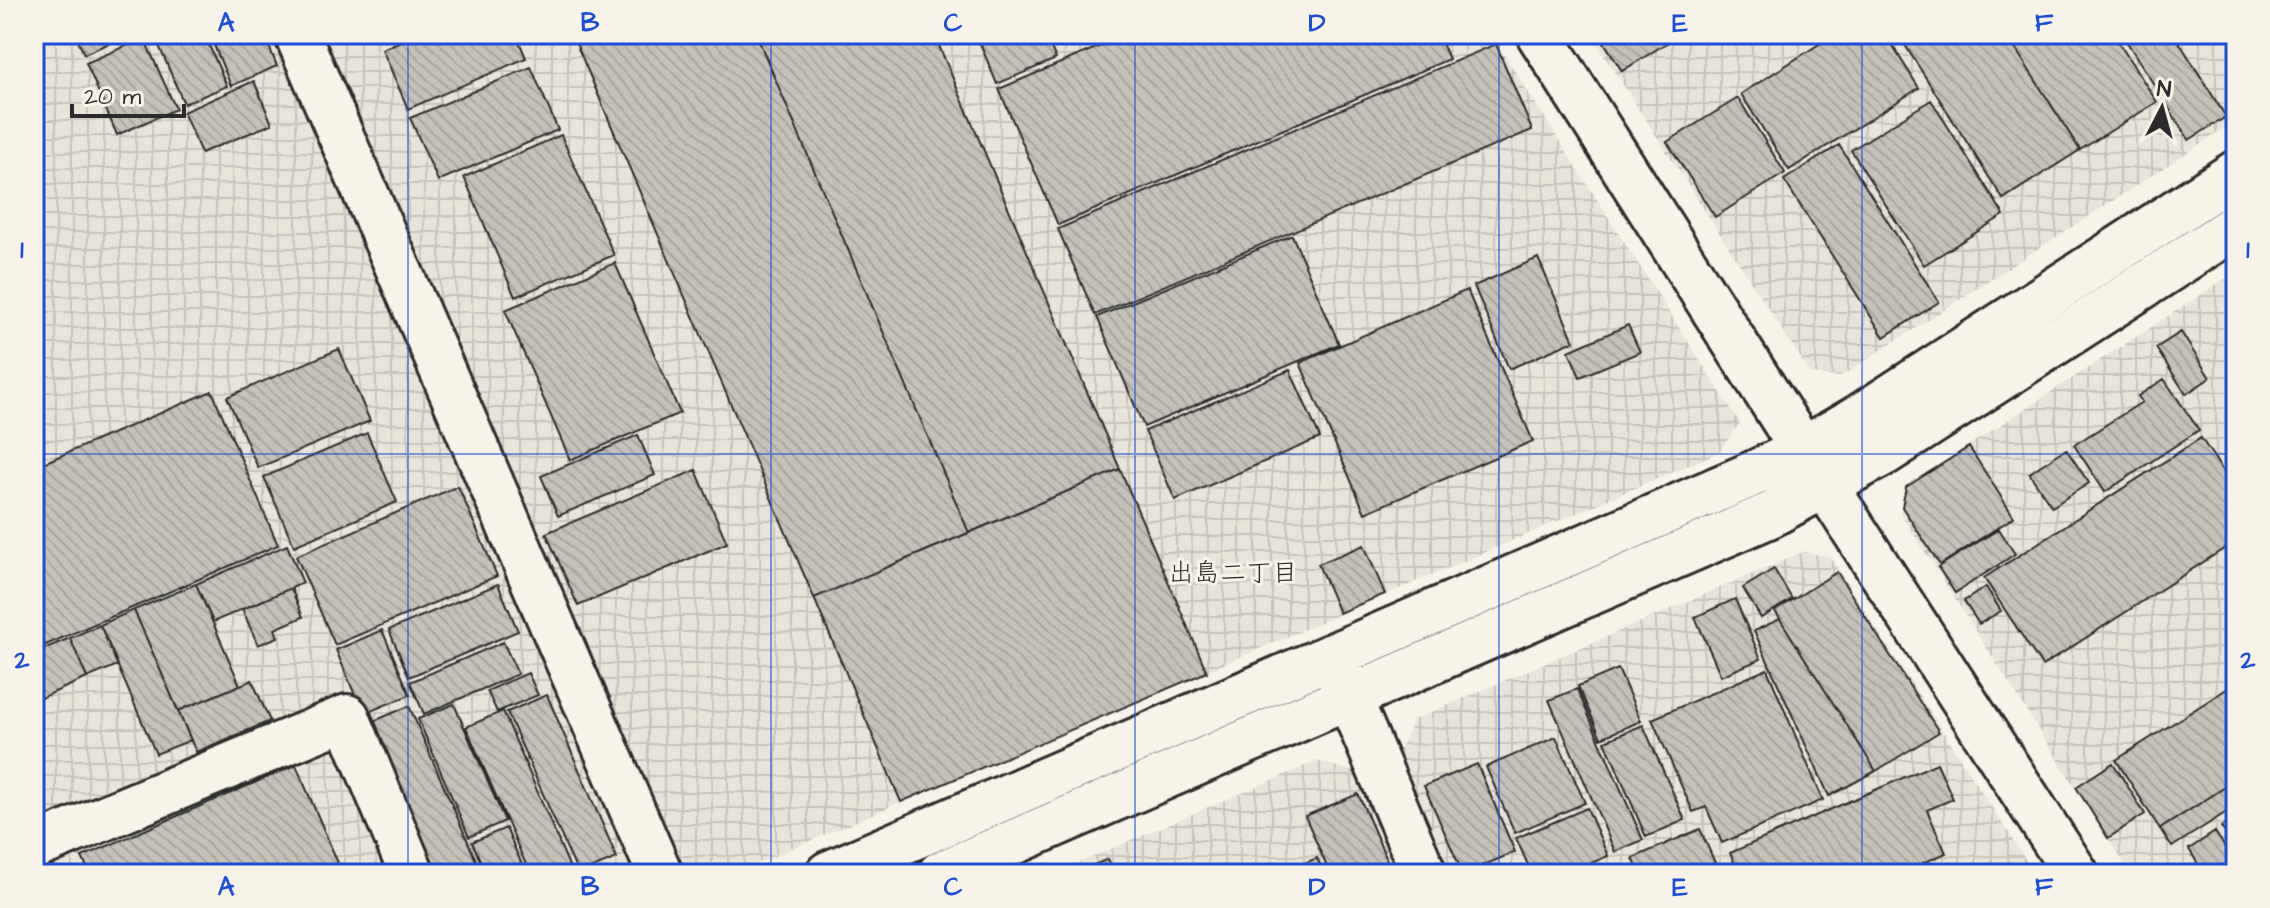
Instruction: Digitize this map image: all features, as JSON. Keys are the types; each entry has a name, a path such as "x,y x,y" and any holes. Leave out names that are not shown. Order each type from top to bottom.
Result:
{"street":[{"path":"297,34 660,874"},
{"path":"1539,34 2076,874"},
{"path":"940,874 1770,515 1861,416 2236,173"},
{"path":"828,874 1746,477 1814,468 1884,453 2236,226"},
{"path":"1331,656 1424,874"},
{"path":"34,847 347,717 412,874"}],"shaded area":[{"path":"34,34 273,34 633,874 426,874 349,700 34,836"},
{"path":"323,34 1491,34 1740,423 1719,452 733,874 690,874 685,872"},
{"path":"1590,34 2236,34 2236,121 1840,377 1811,374"},
{"path":"2236,272 2236,874 2131,874 1900,513 1906,486"},
{"path":"1803,552 1829,556 2035,874 1452,874 1399,751 1413,720"},
{"path":"317,743 342,750 393,874 34,874 34,864"},
{"path":"1317,761 1356,772 1399,874 1052,874"}],"building":[{"path":"75,34 131,34 84,54"},
{"path":"172,34 204,34 227,86 184,104 157,41"},
{"path":"221,34 264,34 277,66 231,86 211,38"},
{"path":"417,34 516,34 526,58 408,109 382,49"},
{"path":"572,34 756,34 969,533 814,598"},
{"path":"756,34 934,34 1120,469 969,533"},
{"path":"976,34 1045,34 1056,59 997,84"},
{"path":"1129,34 1438,34 1449,59 1058,225 999,89"},
{"path":"1599,34 1677,34 1678,36 1622,71"},
{"path":"1835,34 1885,34 1919,88 1789,170 1741,94"},
{"path":"1898,34 2006,34 2080,150 2003,199"},
{"path":"2006,34 2113,34 2157,102 2080,150"},
{"path":"2140,34 2174,34 2226,117 2189,140 2127,42"},
{"path":"144,38 176,109 117,135 86,63"},
{"path":"1496,44 1532,130 1095,315 1058,229"},
{"path":"531,67 558,130 438,181 410,118"},
{"path":"254,81 272,124 201,153 183,112"},
{"path":"1738,98 1785,173 1715,217 1667,142"},
{"path":"1931,100 2004,215 1924,265 1851,150"},
{"path":"561,135 614,255 515,297 464,177"},
{"path":"1839,145 1939,302 1884,337 1784,180"},
{"path":"1292,235 1339,344 1144,427 1097,317"},
{"path":"1538,258 1574,341 1509,369 1474,286"},
{"path":"615,263 680,413 570,460 505,310"},
{"path":"1467,290 1533,441 1365,513 1300,363"},
{"path":"1628,325 1640,352 1580,377 1569,351"},
{"path":"2181,332 2210,378 2186,394 2156,348"},
{"path":"339,349 370,421 258,468 227,397"},
{"path":"1290,370 1320,438 1175,500 1145,431"},
{"path":"2164,379 2199,430 2105,492 2074,445 2142,402 2138,396"},
{"path":"212,391 278,545 34,650 34,467"},
{"path":"367,433 397,502 294,546 264,477"},
{"path":"638,435 655,475 558,516 541,476"},
{"path":"2201,438 2236,491 2236,541 2042,666 1984,578"},
{"path":"1969,447 2014,517 1940,565 1902,507 1906,487"},
{"path":"2066,449 2089,483 2052,507 2029,473"},
{"path":"1120,469 1207,672 901,802 814,598"},
{"path":"696,470 727,543 578,606 546,533"},
{"path":"458,486 497,576 335,645 296,556"},
{"path":"1999,529 2015,554 1955,593 1938,567"},
{"path":"287,545 303,583 213,622 196,584"},
{"path":"1364,545 1385,594 1339,613 1318,564"},
{"path":"1774,569 1792,599 1761,618 1743,588"},
{"path":"1837,572 1939,732 1876,771 1775,611"},
{"path":"196,584 240,685 178,711 134,610"},
{"path":"498,584 518,631 409,677 389,630"},
{"path":"1986,587 2001,611 1979,624 1964,601"},
{"path":"291,588 303,617 275,629 278,637 258,645 242,609"},
{"path":"1735,599 1761,659 1721,676 1695,617"},
{"path":"134,610 191,740 156,754 100,625"},
{"path":"1780,619 1876,771 1829,796 1754,631"},
{"path":"100,625 118,665 87,678 70,638"},
{"path":"382,630 410,695 363,714 336,650"},
{"path":"70,638 87,678 34,701 34,653"},
{"path":"503,642 518,674 424,714 410,682"},
{"path":"1618,669 1641,721 1601,738 1578,686"},
{"path":"1767,669 1823,800 1722,843 1706,807 1693,812 1652,719"},
{"path":"528,673 538,695 497,712 487,691"},
{"path":"252,680 270,721 196,752 178,711"},
{"path":"2236,683 2236,780 2160,829 2116,760"},
{"path":"1577,689 1643,840 1615,852 1549,700"},
{"path":"547,695 617,858 578,874 507,712"},
{"path":"454,704 505,821 469,837 418,719"},
{"path":"409,706 482,874 431,874 367,724"},
{"path":"503,711 570,868 556,874 530,874 466,727"},
{"path":"1643,725 1685,820 1646,837 1605,741"},
{"path":"1556,737 1585,803 1515,833 1486,767"},
{"path":"1937,763 1953,799 1927,810 1946,853 1898,874 1739,874 1730,853"},
{"path":"2113,763 2145,814 2108,838 2076,787"},
{"path":"1477,764 1515,852 1463,874 1424,786"},
{"path":"296,765 341,870 330,874 90,874 82,857"},
{"path":"2236,780 2236,806 2172,847 2160,829"},
{"path":"1358,794 1393,874 1330,874 1305,816"},
{"path":"1587,808 1608,856 1566,874 1532,874 1516,838"},
{"path":"2236,818 2236,849 2221,827"},
{"path":"506,828 526,874 486,874 472,842"},
{"path":"1700,829 1720,874 1640,874 1633,858"},
{"path":"2215,832 2234,861 2214,874 2204,874 2189,849"},
{"path":"1317,858 1324,874 1278,874"},
{"path":"1108,859 1115,874 1073,874"}],"district":[{"name":"出島二丁目","path":"1233,572"}]}
